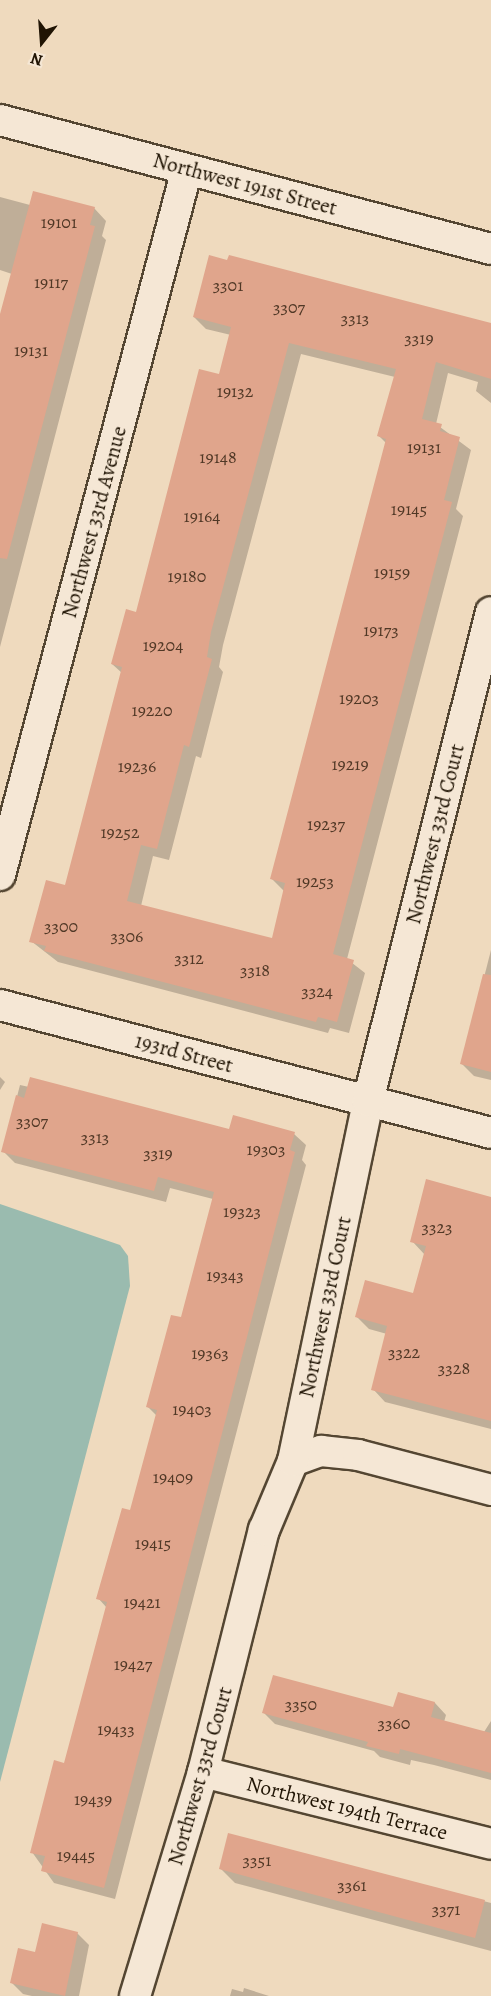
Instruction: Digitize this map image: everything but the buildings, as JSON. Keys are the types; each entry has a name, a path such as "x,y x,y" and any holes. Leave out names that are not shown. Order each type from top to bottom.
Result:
{"street":[{"name":"Northwest 191st Street","path":"0,120 491,249"},
{"name":"Northwest 33rd Avenue","path":"0,874 187,169"},
{"name":"Northwest 33rd Court","path":"135,1996 203,1772 264,1530 293,1461 368,1101 491,612"},
{"name":"193rd Street","path":"0,1005 491,1133"},
{"path":"293,1461 321,1451 358,1455 491,1490"},
{"name":"Northwest 194th Terrace","path":"203,1772 491,1844"}],"water":[{"path":"0,1204 120,1245 128,1256 130,1286 0,1782"}]}
